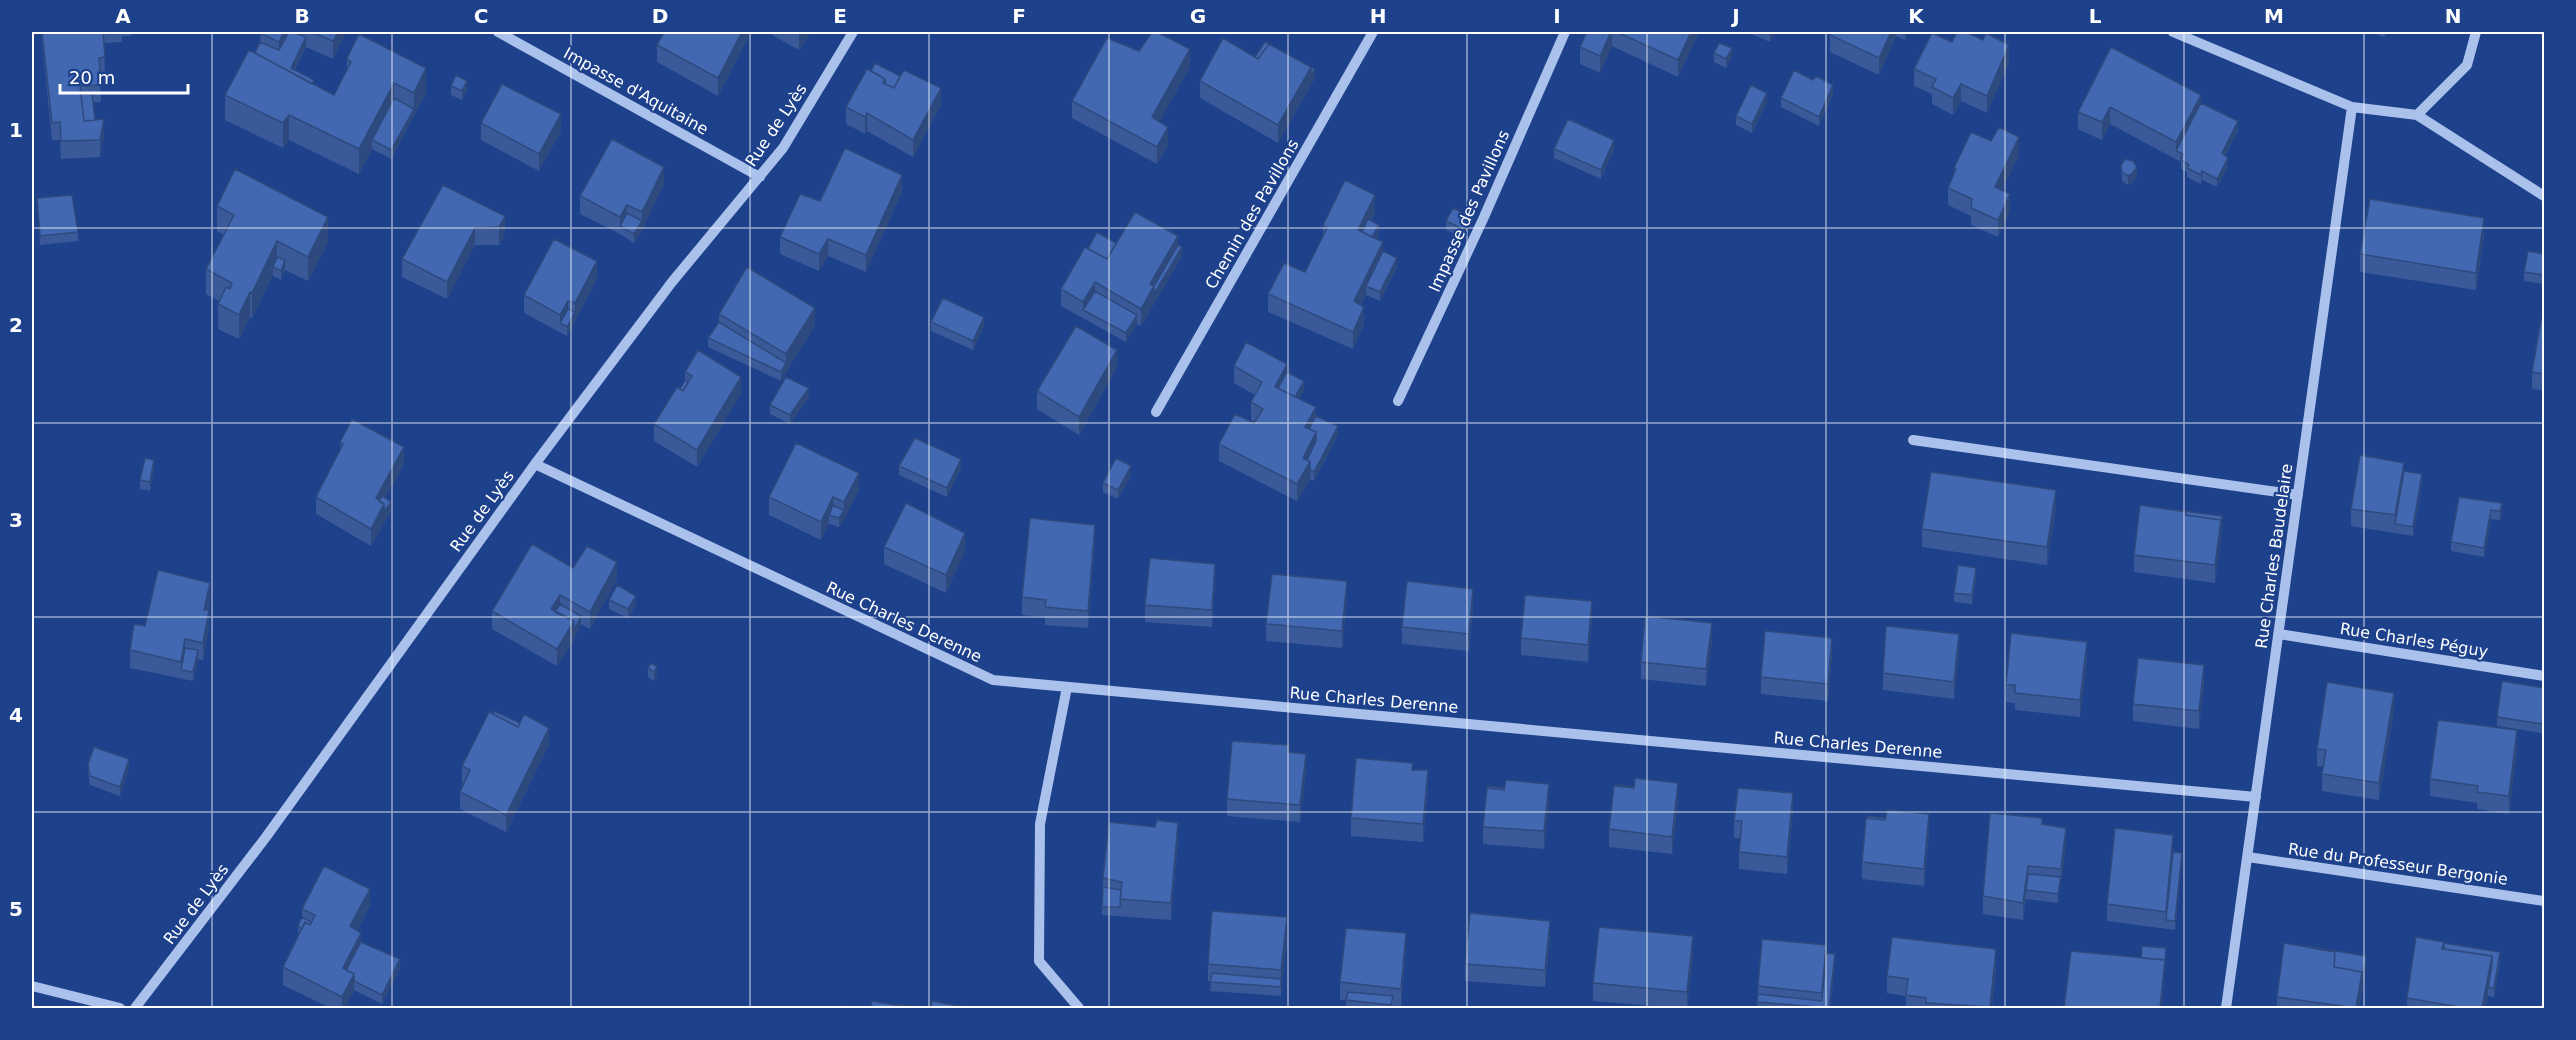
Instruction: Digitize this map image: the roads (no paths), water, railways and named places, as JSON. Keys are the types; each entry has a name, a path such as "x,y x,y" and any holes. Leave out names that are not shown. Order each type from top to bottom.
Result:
{"street":[{"name":"Impasse d'Aquitaine","path":"498,32 760,177"},
{"name":"Rue de Lyès","path":"135,1008 266,837 535,464 672,282 783,148 853,32"},
{"name":"Chemin des Pavillons","path":"1156,412 1373,32"},
{"name":"Impasse des Pavillons","path":"1398,401 1484,217 1565,32"},
{"path":"2173,32 2352,107 2417,115 2544,196"},
{"path":"2417,115 2467,65 2476,32"},
{"name":"Rue Charles Baudelaire","path":"2226,1008 2352,107"},
{"path":"1913,440 2298,495"},
{"name":"Rue Charles Derenne","path":"535,464 993,680 2256,797"},
{"name":"Rue Charles Péguy","path":"2279,633 2544,676"},
{"path":"1067,687 1040,824 1039,961 1079,1008"},
{"name":"Rue du Professeur Bergonie","path":"2248,857 2544,901"},
{"path":"32,986 120,1008"}]}
